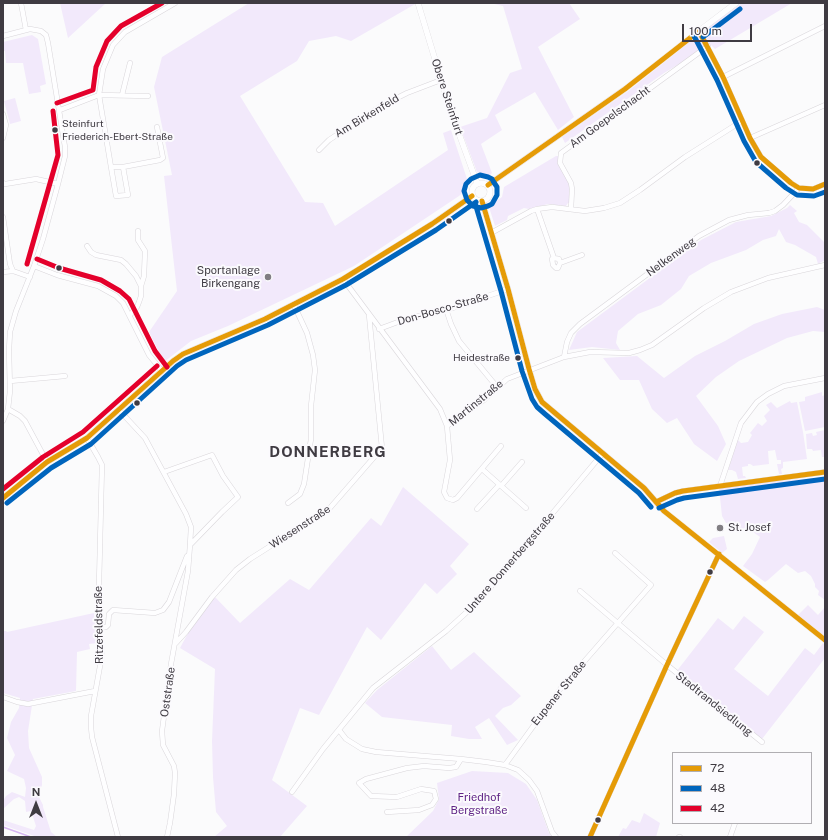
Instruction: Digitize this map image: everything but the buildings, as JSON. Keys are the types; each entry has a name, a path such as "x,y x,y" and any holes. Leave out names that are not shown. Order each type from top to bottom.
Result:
{"street":[{"path":"21,3 26,30"},
{"path":"123,167 128,195 116,196 99,94 103,68 113,45 125,32 175,3"},
{"name":"Obere Steinfurt","path":"418,3 441,80 477,183"},
{"path":"488,185 625,89 699,30 736,3"},
{"path":"723,77 825,26"},
{"path":"3,36 26,30 41,31 48,40 65,147 65,156 58,184 34,266 16,311 10,332 10,381 8,409 3,421"},
{"path":"699,30 723,77 750,138 761,157 799,188 813,189 825,184"},
{"name":"Am Goepelschacht","path":"571,210 571,183 560,163 561,153 708,46"},
{"path":"122,95 130,62"},
{"name":"Am Birkenfeld","path":"319,150 329,140 381,106 407,93 441,80"},
{"path":"60,110 99,94 148,96"},
{"path":"750,138 825,105"},
{"path":"3,114 6,125 3,138"},
{"path":"490,233 531,211 538,209 552,207 585,211 620,203 636,194 685,157 742,121"},
{"path":"111,167 123,167 160,160 163,158 157,127"},
{"path":"3,183 5,184 36,179 58,184"},
{"path":"483,182 488,185 490,195 488,198 482,201 476,200 472,196 472,190 477,183 483,182"},
{"name":"Nelkenweg","path":"564,356 567,342 571,333 580,324 699,236 729,220 748,215 775,211 783,205 799,188"},
{"path":"3,498 48,462 87,438 173,361 195,348 237,332 294,305 343,279 432,224 472,196"},
{"path":"482,201 490,233 508,289 529,369 535,389 542,402 644,488 664,511 825,640"},
{"path":"538,209 554,258 552,262 556,268 559,267 560,263 582,256"},
{"path":"3,217 10,264 13,271"},
{"path":"130,316 140,302 141,286 144,276 144,251 138,240 138,231"},
{"path":"87,246 91,252 96,255 121,260 136,276 141,286"},
{"path":"554,258 559,259 560,263"},
{"path":"529,369 564,356 590,352 629,353 640,350 652,345 704,308 731,292 768,278 825,265"},
{"path":"34,266 57,275 98,286 116,296 123,303 149,354 162,371"},
{"path":"3,272 13,271 30,277"},
{"path":"343,279 440,409 447,426"},
{"name":"Don-Bosco-Straße","path":"379,329 406,319 446,309 508,289"},
{"path":"288,503 300,494 304,484 311,440 311,406 315,370 312,350 307,333 294,305"},
{"path":"446,309 459,341 497,387"},
{"name":"Wiesenstraße","path":"175,644 186,632 212,597 236,570 250,559 329,508 382,448 370,315"},
{"name":"Martinstraße","path":"501,446 457,498 450,500 445,496 444,492 450,460 447,426 484,400 501,382 529,369"},
{"path":"10,381 65,376"},
{"path":"720,486 741,423 756,402 784,386 825,378"},
{"path":"8,409 20,416 25,421 48,462"},
{"name":"Oststraße","path":"119,410 145,438 186,514 191,527 188,571 162,731 163,745 174,766 175,773 174,794 167,837"},
{"name":"Ritzefeldstraße","path":"87,438 102,465 99,584 102,655 91,716 92,737 118,837"},
{"name":"Untere Donnerbergstraße","path":"292,792 311,765 379,682 446,631 479,602 603,453"},
{"path":"100,628 108,625 109,614 113,610 155,613 163,610 169,602 190,548 222,512 238,497 223,476 212,455 164,472"},
{"path":"477,508 522,462"},
{"path":"482,469 526,508"},
{"path":"656,502 675,493 825,472"},
{"name":"Eupener Straße","path":"505,765 561,688 651,585 615,553"},
{"path":"590,837 667,665 719,554"},
{"path":"580,590 667,665"},
{"name":"Stadtrandsiedlung","path":"667,665 762,742"},
{"path":"3,697 28,704 95,691"},
{"path":"339,730 346,739 362,749 376,752 461,759 505,765 518,770 533,784 544,807 552,832 556,837"},
{"path":"387,812 418,810 432,805 436,799 434,791 421,789 397,796 371,796 358,783 366,779 407,768 424,766 449,768 456,767 461,759"},
{"path":"730,837 735,824"}],"green space":[{"path":"60,3 106,3 68,38"},
{"path":"249,3 417,3 351,41 336,36 309,41 297,61 240,96 305,202 323,203 335,226 448,150 443,133 451,130 467,179 466,189 459,196 354,266 228,326 191,341 164,362 149,332 177,291 164,176 172,175 154,87 162,57"},
{"path":"490,3 569,3 580,19 538,47 574,117 558,130 535,92 495,115 502,130 481,144 492,173 489,176 477,172 460,127 487,118 510,73 522,69 503,6"},
{"path":"742,3 792,3 715,49 711,45 664,73 565,143 562,137 627,92 711,25"},
{"path":"32,35 38,39 46,84 40,86 41,92 29,94 23,63 6,63 5,51 3,51 3,42"},
{"path":"15,98 21,121 10,124 4,101"},
{"path":"556,156 559,156 570,184 571,203 568,203 566,206 548,204 529,209 524,208 508,216 507,220 495,226 489,207 492,202 495,202 502,197 504,187"},
{"path":"790,205 797,211 794,213 799,222 807,225 825,243 825,260 818,264 816,257 795,245 786,242 779,229 776,236 763,240 746,250 711,263 689,276 681,289 661,305 638,314 618,331 616,343 620,350 592,347 569,350 577,332 701,240 736,222 771,216"},
{"path":"817,307 825,310 825,332 813,331 787,338 739,361 716,377 696,396 718,426 726,444 717,461 694,444 677,418 667,423 652,409 639,380 620,380 603,358 637,356 664,378 695,356 754,324 782,314"},
{"path":"822,392 822,396 825,395 825,427 805,431 799,402 805,401 805,397"},
{"path":"790,401 791,403 797,402 807,459 783,462 783,468 781,469 782,474 779,474 777,464 781,464 781,460 777,460 775,450 768,451 769,464 753,466 748,464 748,466 742,467 743,476 746,478 738,479 736,472 728,470 737,439 741,443 748,442 752,435 750,433 758,423 762,426 767,421 764,416 770,410 766,405 771,402 777,408"},
{"path":"825,430 825,457 822,457 821,450 813,451 812,449 807,449 806,434 812,433 813,436 817,435 816,432"},
{"path":"825,477 825,600 818,595 819,591 815,587 811,576 805,571 798,573 786,564 765,582 743,566 752,554 760,537 749,529 738,528 731,523 726,523 722,516 719,488"},
{"path":"403,487 469,544 450,566 457,574 437,594 425,583 381,640 367,627 319,715 300,708 272,780 307,806 280,837 214,837 227,826 216,812 213,777 212,741 215,669 180,648 194,622 214,596 240,623 290,579 309,590 371,518 381,526"},
{"path":"724,536 727,549 722,553 709,542 713,538"},
{"path":"808,605 818,615 825,607 825,637 798,615"},
{"path":"94,613 97,643 89,644 90,649 77,652 76,691 33,699 28,731 29,748 42,777 42,785 38,795 43,805 51,832 57,837 37,837 3,825 3,820 34,830 36,826 31,811 26,812 25,801 19,797 14,799 3,809 3,801 6,796 12,792 25,797 26,788 24,779 7,771 15,755 7,738 11,722 19,708 20,698 3,693 3,631 7,632"},
{"path":"744,616 764,632 734,669 768,696 805,648 814,655 823,643 825,645 825,658 762,739 676,672 718,618 733,630"},
{"path":"432,646 451,670 474,652 521,696 511,705 503,708 495,716 518,740 507,745 489,718 475,727 482,739 469,739 451,736 452,725 382,717 365,703 377,690"},
{"name":"Friedhof Bergstraße","path":"472,771 508,773 526,784 537,800 549,833 552,837 406,837 433,811 439,799 437,783"},
{"path":"644,813 660,823 656,837 618,837 623,828 626,829 632,820 640,823"}],"waterway":[{"path":"3,827 31,837"}],"transit line":[{"name":"42","path":"57,103 93,90 96,67 107,41 121,26 162,3"},
{"name":"48","path":"703,37 740,9"},
{"name":"72","path":"699,31 723,77 750,138 761,157 799,188 813,189 825,184"},
{"name":"72","path":"488,185 625,89 699,31"},
{"name":"48","path":"693,34 717,80 744,141 756,162 786,188 797,195 814,196 825,192"},
{"name":"42","path":"27,264 58,155 53,111"},
{"name":"48","path":"492,179 480,175 471,179 466,184 464,191 467,200 473,206 481,208 492,204 497,195 497,187 493,181"},
{"name":"72","path":"3,498 47,462 87,438 173,361 183,354 265,319 343,279 432,224 472,196"},
{"name":"72","path":"482,201 508,289 529,369 535,389 542,402 644,488 664,511 825,640"},
{"name":"48","path":"7,503 51,468 91,444 177,366 186,360 268,325 346,285 436,230 476,202"},
{"name":"48","path":"475,203 501,291 522,371 532,399 537,407 639,493 651,507"},
{"name":"42","path":"37,259 59,268 101,280 120,291 129,299 155,351 167,367"},
{"name":"42","path":"3,489 43,457 83,432 157,366"},
{"name":"72","path":"656,502 683,491 825,472"},
{"name":"48","path":"659,508 684,498 825,479"},
{"name":"72","path":"590,837 667,665 719,554"}],"place":[{"name":"Steinfurt Friederich-Ebert-Straße","path":"55,130"},
{"name":"Sportanlage Birkengang","path":"268,277"},
{"name":"Heidestraße","path":"518,358"},
{"name":"St. Josef","path":"720,528"}],"district":[{"name":"DONNERBERG","path":"328,452"}]}
